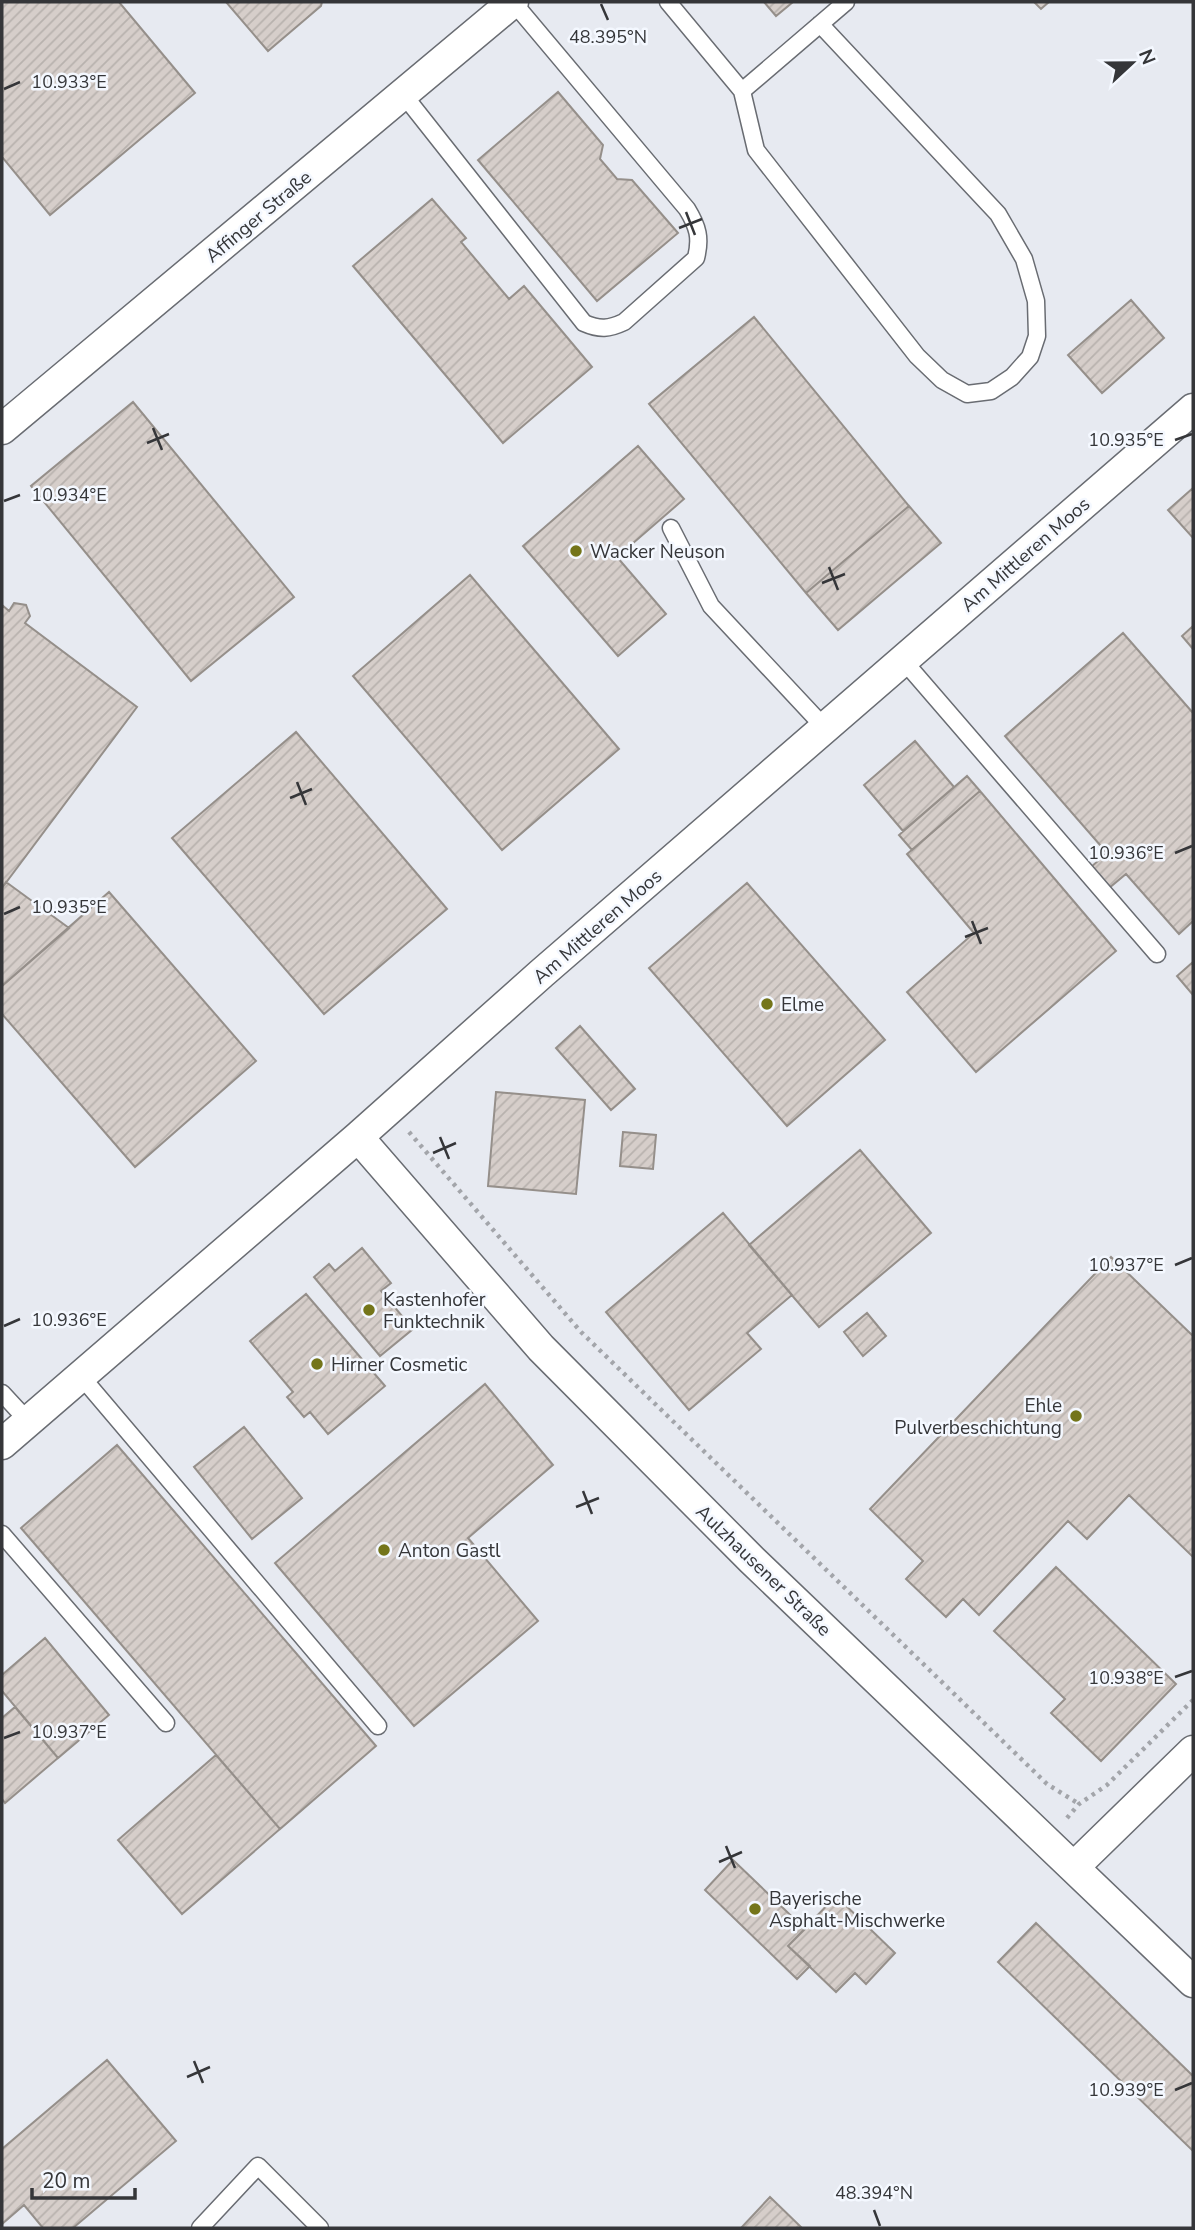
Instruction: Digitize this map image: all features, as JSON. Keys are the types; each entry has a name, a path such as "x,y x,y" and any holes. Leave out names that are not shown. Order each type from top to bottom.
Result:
{"street":[{"name":"Affinger Straße","path":"2,429 513,2"},
{"name":"Am Mittleren Moos","path":"2,1444 1193,409"},
{"name":"Aulzhausener Straße","path":"358,1137 541,1348 752,1560 1193,1982"},
{"path":"1074,1867 1193,1751"}],"lane":[{"path":"402,94 584,323 598,329 611,328 624,322 696,258 699,242 697,226 687,209 513,2"},
{"path":"668,2 742,91 756,150 917,356 942,380 967,394 991,391 1012,377 1030,357 1037,336 1036,301 1024,258 998,214 820,24"},
{"path":"742,91 846,2"},
{"path":"671,528 711,606 825,728"},
{"path":"903,660 1157,954"},
{"path":"80,1375 378,1726"},
{"path":"2,1393 27,1420"},
{"path":"2,1534 166,1723"},
{"path":"200,2228 258,2166 320,2228"}],"path":[{"path":"389,1110 581,1332 1047,1784 1079,1804"},
{"path":"1047,1841 1079,1804 1107,1785 1193,1700"}],"building":[{"path":"2,2 119,2 195,93 50,215 2,157"},
{"path":"226,2 322,2 321,6 268,51"},
{"path":"764,2 793,2 776,16"},
{"path":"1034,2 1049,2 1041,9"},
{"path":"558,92 603,145 600,159 617,179 632,180 678,233 597,301 478,160"},
{"path":"432,199 466,238 461,242 509,299 524,286 592,367 503,443 353,266"},
{"path":"1131,300 1164,338 1102,393 1068,355"},
{"path":"754,317 909,506 806,593 649,404"},
{"path":"133,402 294,597 191,681 31,486"},
{"name":"Wacker Neuson","path":"638,446 684,499 617,557 666,614 618,656 523,546"},
{"path":"1193,488 1193,538 1168,510"},
{"path":"909,506 941,543 838,630 806,593"},
{"path":"470,575 619,749 502,850 353,676"},
{"path":"14,603 26,605 30,616 25,623 137,707 2,888 2,605 9,611"},
{"path":"1193,626 1193,649 1182,636"},
{"path":"1123,633 1193,713 1193,921 1179,934 1126,874 1109,888 1091,867 1107,853 1005,736"},
{"path":"296,732 447,909 324,1014 172,838"},
{"path":"915,741 954,787 903,831 864,785"},
{"path":"967,776 980,791 912,850 899,835"},
{"path":"980,791 1116,951 976,1072 907,992 974,933 907,854"},
{"path":"6,882 69,928 2,986 2,888"},
{"name":"Elme","path":"747,883 885,1040 787,1126 649,968"},
{"path":"109,892 256,1061 135,1167 2,1014 2,986"},
{"path":"1193,962 1193,995 1177,976"},
{"path":"580,1026 635,1089 611,1110 556,1048"},
{"path":"496,1092 585,1100 576,1194 488,1186"},
{"path":"623,1132 656,1135 653,1169 620,1166"},
{"path":"860,1150 931,1233 819,1327 749,1245"},
{"path":"723,1213 792,1295 747,1333 761,1349 689,1410 606,1312"},
{"name":"Kastenhofer Funktechnik","path":"362,1248 391,1283 381,1291 413,1329 380,1356 314,1277 329,1264 335,1271"},
{"name":"Ehle Pulverbeschichtung","path":"1111,1257 1193,1336 1193,1557 1129,1495 1087,1539 1068,1521 979,1615 963,1599 946,1617 906,1579 923,1561 870,1509"},
{"name":"Hirner Cosmetic","path":"306,1294 385,1386 328,1434 310,1412 304,1417 287,1397 293,1392 250,1341"},
{"path":"867,1313 886,1336 863,1356 844,1332"},
{"name":"Anton Gastl","path":"485,1384 553,1465 468,1538 538,1621 414,1726 275,1563"},
{"path":"244,1427 302,1498 252,1539 194,1467"},
{"path":"117,1445 376,1746 280,1829 21,1528"},
{"path":"1056,1567 1176,1684 1101,1761 1051,1713 1065,1699 994,1631"},
{"path":"45,1638 109,1715 58,1758 2,1691 2,1675"},
{"path":"15,1707 58,1758 5,1803 2,1799 2,1718"},
{"path":"216,1755 280,1829 182,1914 118,1840"},
{"name":"Bayerische Asphalt-Mischwerke","path":"733,1860 805,1929 788,1946 810,1966 797,1979 705,1890"},
{"path":"836,1896 895,1953 866,1984 855,1973 836,1992 788,1946"},
{"path":"1036,1923 1193,2076 1193,2151 998,1962"},
{"path":"107,2060 176,2141 73,2228 43,2228 24,2205 2,2224 2,2149"},
{"path":"770,2197 802,2228 741,2228"}],"place":[{"name":"Wacker Neuson","path":"576,551"},
{"name":"Elme","path":"767,1004"},
{"name":"Kastenhofer Funktechnik","path":"369,1310"},
{"name":"Hirner Cosmetic","path":"317,1364"},
{"name":"Ehle Pulverbeschichtung","path":"1076,1416"},
{"name":"Anton Gastl","path":"384,1550"},
{"name":"Bayerische Asphalt-Mischwerke","path":"755,1909"}]}
